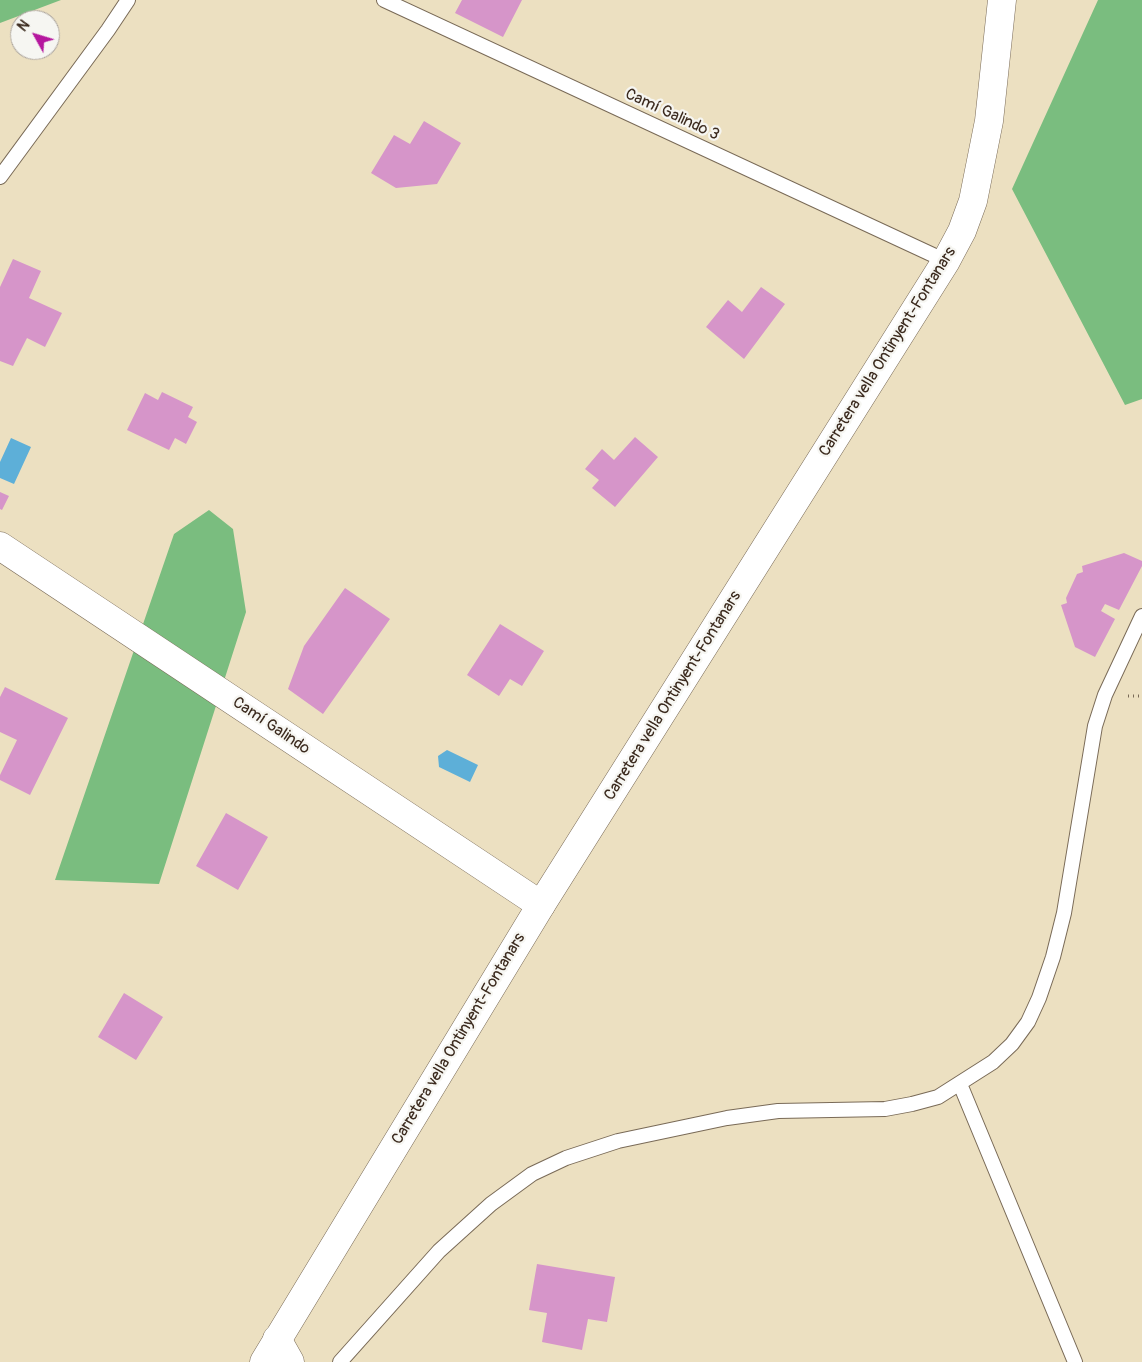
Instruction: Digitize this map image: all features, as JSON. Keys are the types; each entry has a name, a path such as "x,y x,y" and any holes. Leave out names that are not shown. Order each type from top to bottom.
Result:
{"street":[{"name":"Carretera vella Ontinyent-Fontanars","path":"277,1354 541,906 946,261 962,231 974,193 989,121 1002,0"},
{"name":"Camí Galindo","path":"0,546 541,906"}],"lane":[{"path":"0,177 128,0"},
{"name":"Camí Galindo 3","path":"384,0 946,261"},
{"path":"340,1362 439,1252 491,1204 532,1174 566,1158 618,1141 727,1118 778,1111 885,1109 912,1104 938,1097 993,1062 1012,1044 1028,1022 1040,998 1054,958 1064,913 1095,726 1105,694 1142,616"},
{"path":"960,1084 1075,1362"}],"green space":[{"path":"0,0 61,0 34,10 10,10 10,19 0,23"},
{"path":"1098,0 1142,0 1142,399 1125,405 1012,189"},
{"path":"209,510 233,529 246,612 159,884 55,880 174,534"}],"water":[{"path":"11,438 31,447 14,484 0,478 0,462"},
{"path":"447,750 478,765 470,782 439,767 438,756"}],"building":[{"path":"462,0 522,0 503,37 455,13"},
{"path":"424,121 461,143 437,184 396,188 371,173 394,135 410,144"},
{"path":"13,259 41,271 29,298 62,313 45,347 27,338 13,366 0,361 0,287"},
{"path":"761,287 785,304 744,359 706,327 728,300 742,312"},
{"path":"162,392 193,407 188,417 197,422 186,444 175,438 169,450 127,430 145,393 158,400"},
{"path":"635,437 658,457 615,507 592,488 599,480 585,469 602,449 614,460"},
{"path":"0,492 9,496 2,510 0,509"},
{"path":"1124,553 1142,561 1142,566 1119,610 1105,604 1101,611 1115,619 1095,657 1075,647 1061,605 1067,603 1066,598 1077,574 1083,572 1082,566"},
{"path":"345,588 390,619 323,714 288,689 304,646"},
{"path":"500,624 544,651 522,686 510,679 499,696 467,675"},
{"path":"5,687 68,718 30,795 0,780 0,775 17,740 0,732 0,697"},
{"path":"226,813 268,837 238,890 196,866"},
{"path":"124,993 163,1017 136,1060 98,1037"},
{"path":"537,1264 615,1277 607,1322 588,1319 582,1350 542,1342 547,1313 529,1310"}]}
